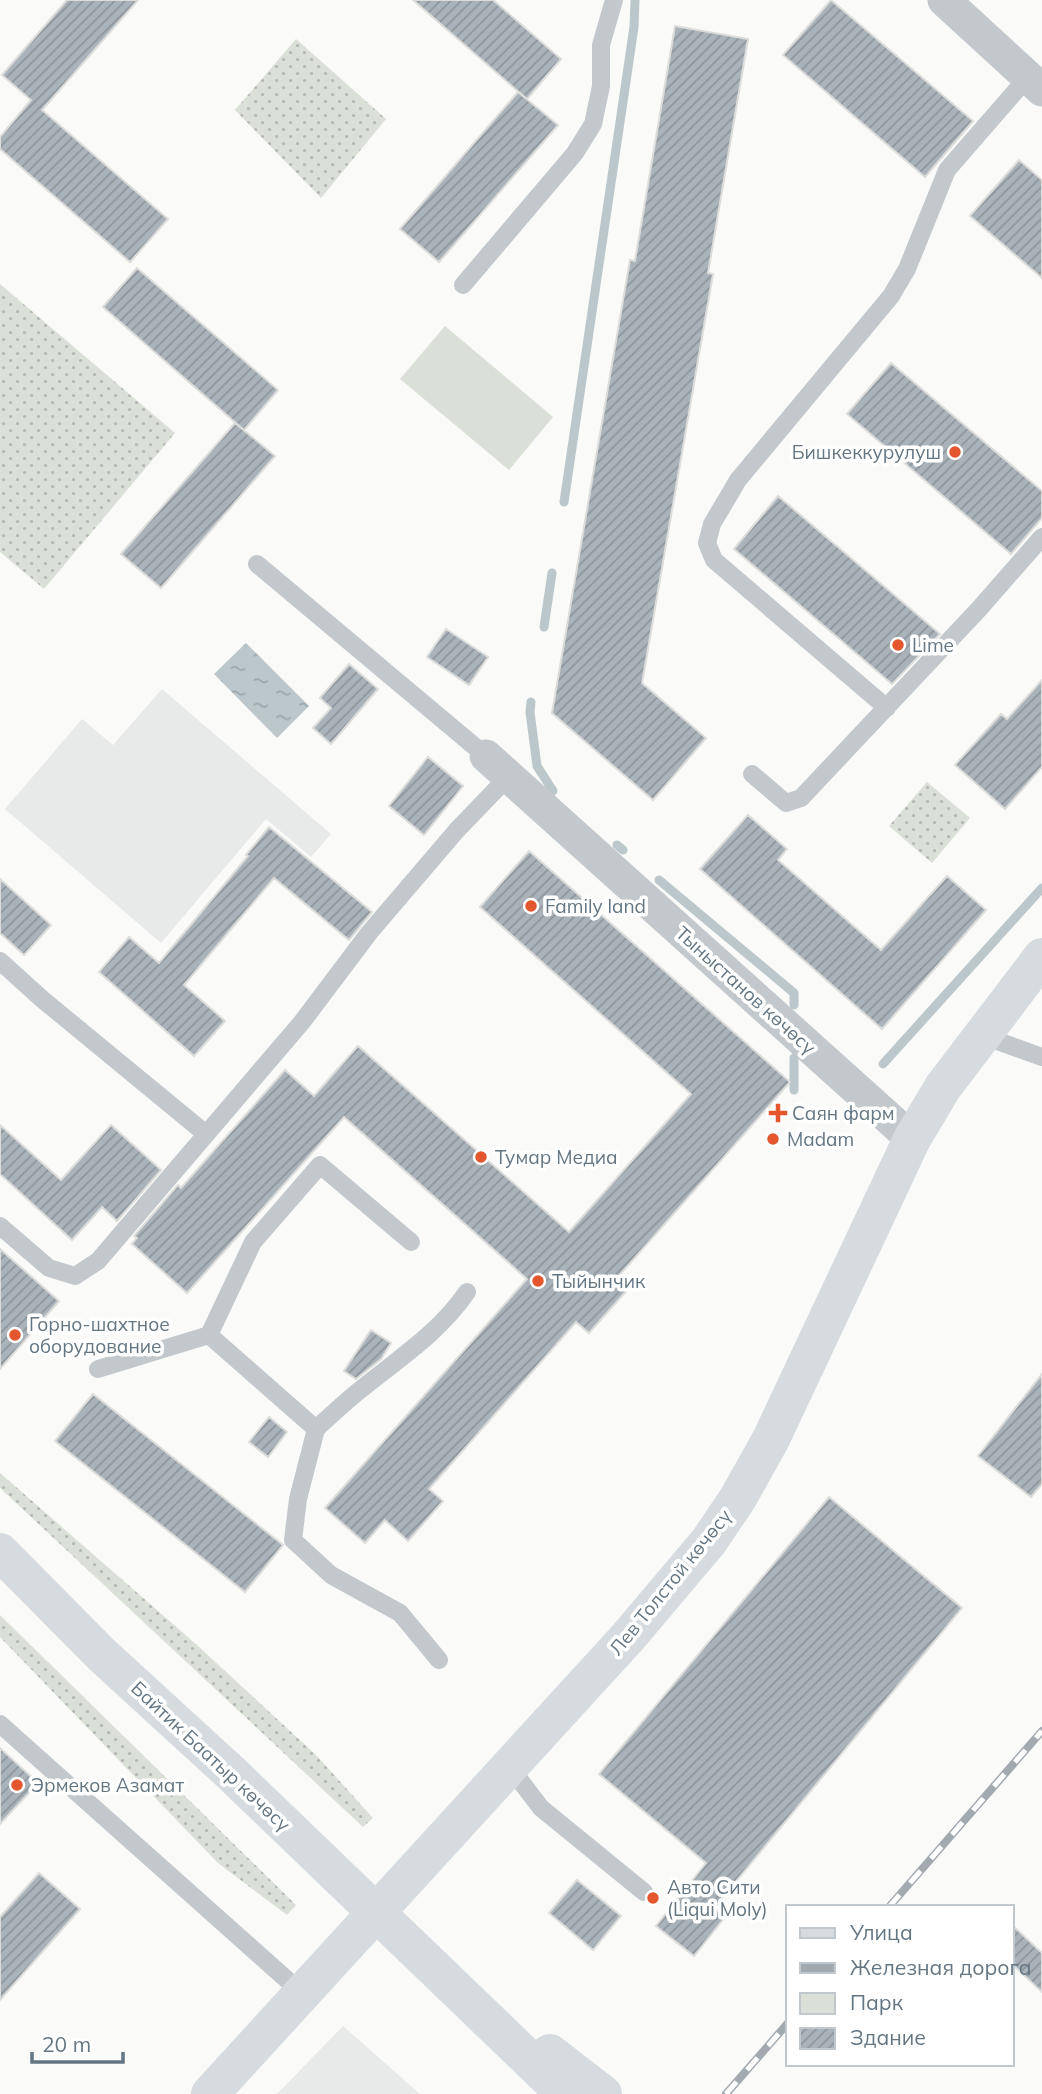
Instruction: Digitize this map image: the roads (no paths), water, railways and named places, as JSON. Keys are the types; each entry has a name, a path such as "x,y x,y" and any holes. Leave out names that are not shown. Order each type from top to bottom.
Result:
{"main road":[{"name":"Лев Толстой көчөсү","path":"210,2094 636,1628 709,1541 738,1498 771,1439 912,1139 943,1087 1042,957"},
{"name":"Байтик Баатыр көчөсү","path":"0,1552 101,1654 231,1773 565,2094"},
{"name":"Байтик Баатыр көчөсү","path":"425,1957 603,2094"}],"street":[{"path":"944,0 1035,84"},
{"name":"Тыныстанов көчөсү","path":"497,766 912,1139"}],"lane":[{"path":"463,285 575,153 593,124 601,86 601,45 614,0"},
{"path":"887,708 714,560 707,543 712,524 738,480 891,296 907,269 947,170 1035,84"},
{"path":"752,774 786,803 802,798 1042,537"},
{"path":"0,1226 49,1268 75,1276 98,1261 302,1022 369,933 457,830 497,766 257,564"},
{"path":"0,961 206,1134"},
{"path":"981,1035 1042,1057"},
{"path":"98,1369 209,1335 253,1242 320,1165 411,1242"},
{"path":"439,1660 400,1613 331,1575 293,1540 298,1499 316,1429 357,1392 428,1337 457,1307 467,1292"},
{"path":"209,1335 316,1429"},
{"path":"0,1724 303,1994"},
{"path":"509,1766 541,1808 645,1892"}],"water":[{"path":"246,643 309,706 277,738 214,674"}],"waterway":[{"path":"564,502 634,27 635,0"},
{"path":"544,627 552,573"},
{"path":"531,702 537,766 553,791"},
{"path":"617,845 623,850"},
{"path":"659,880 794,993 794,1005"},
{"path":"883,1064 1042,888"},
{"path":"794,1058 794,1090"}],"railway":[{"path":"891,1905 1042,1731"},
{"path":"726,2094 786,2025"}],"place":[{"name":"Бишкеккурулуш","path":"955,452"},
{"name":"Lime","path":"898,645"},
{"name":"Family land","path":"531,906"},
{"name":"Саян фарм","path":"778,1113"},
{"name":"Madam","path":"773,1139"},
{"name":"Тумар Медиа","path":"481,1157"},
{"name":"Тыйынчик","path":"538,1281"},
{"name":"Горно-шахтное оборудование","path":"15,1335"},
{"name":"Эрмеков Азамат","path":"17,1785"},
{"name":"Авто Сити (Liqui Moly)","path":"653,1898"}]}
